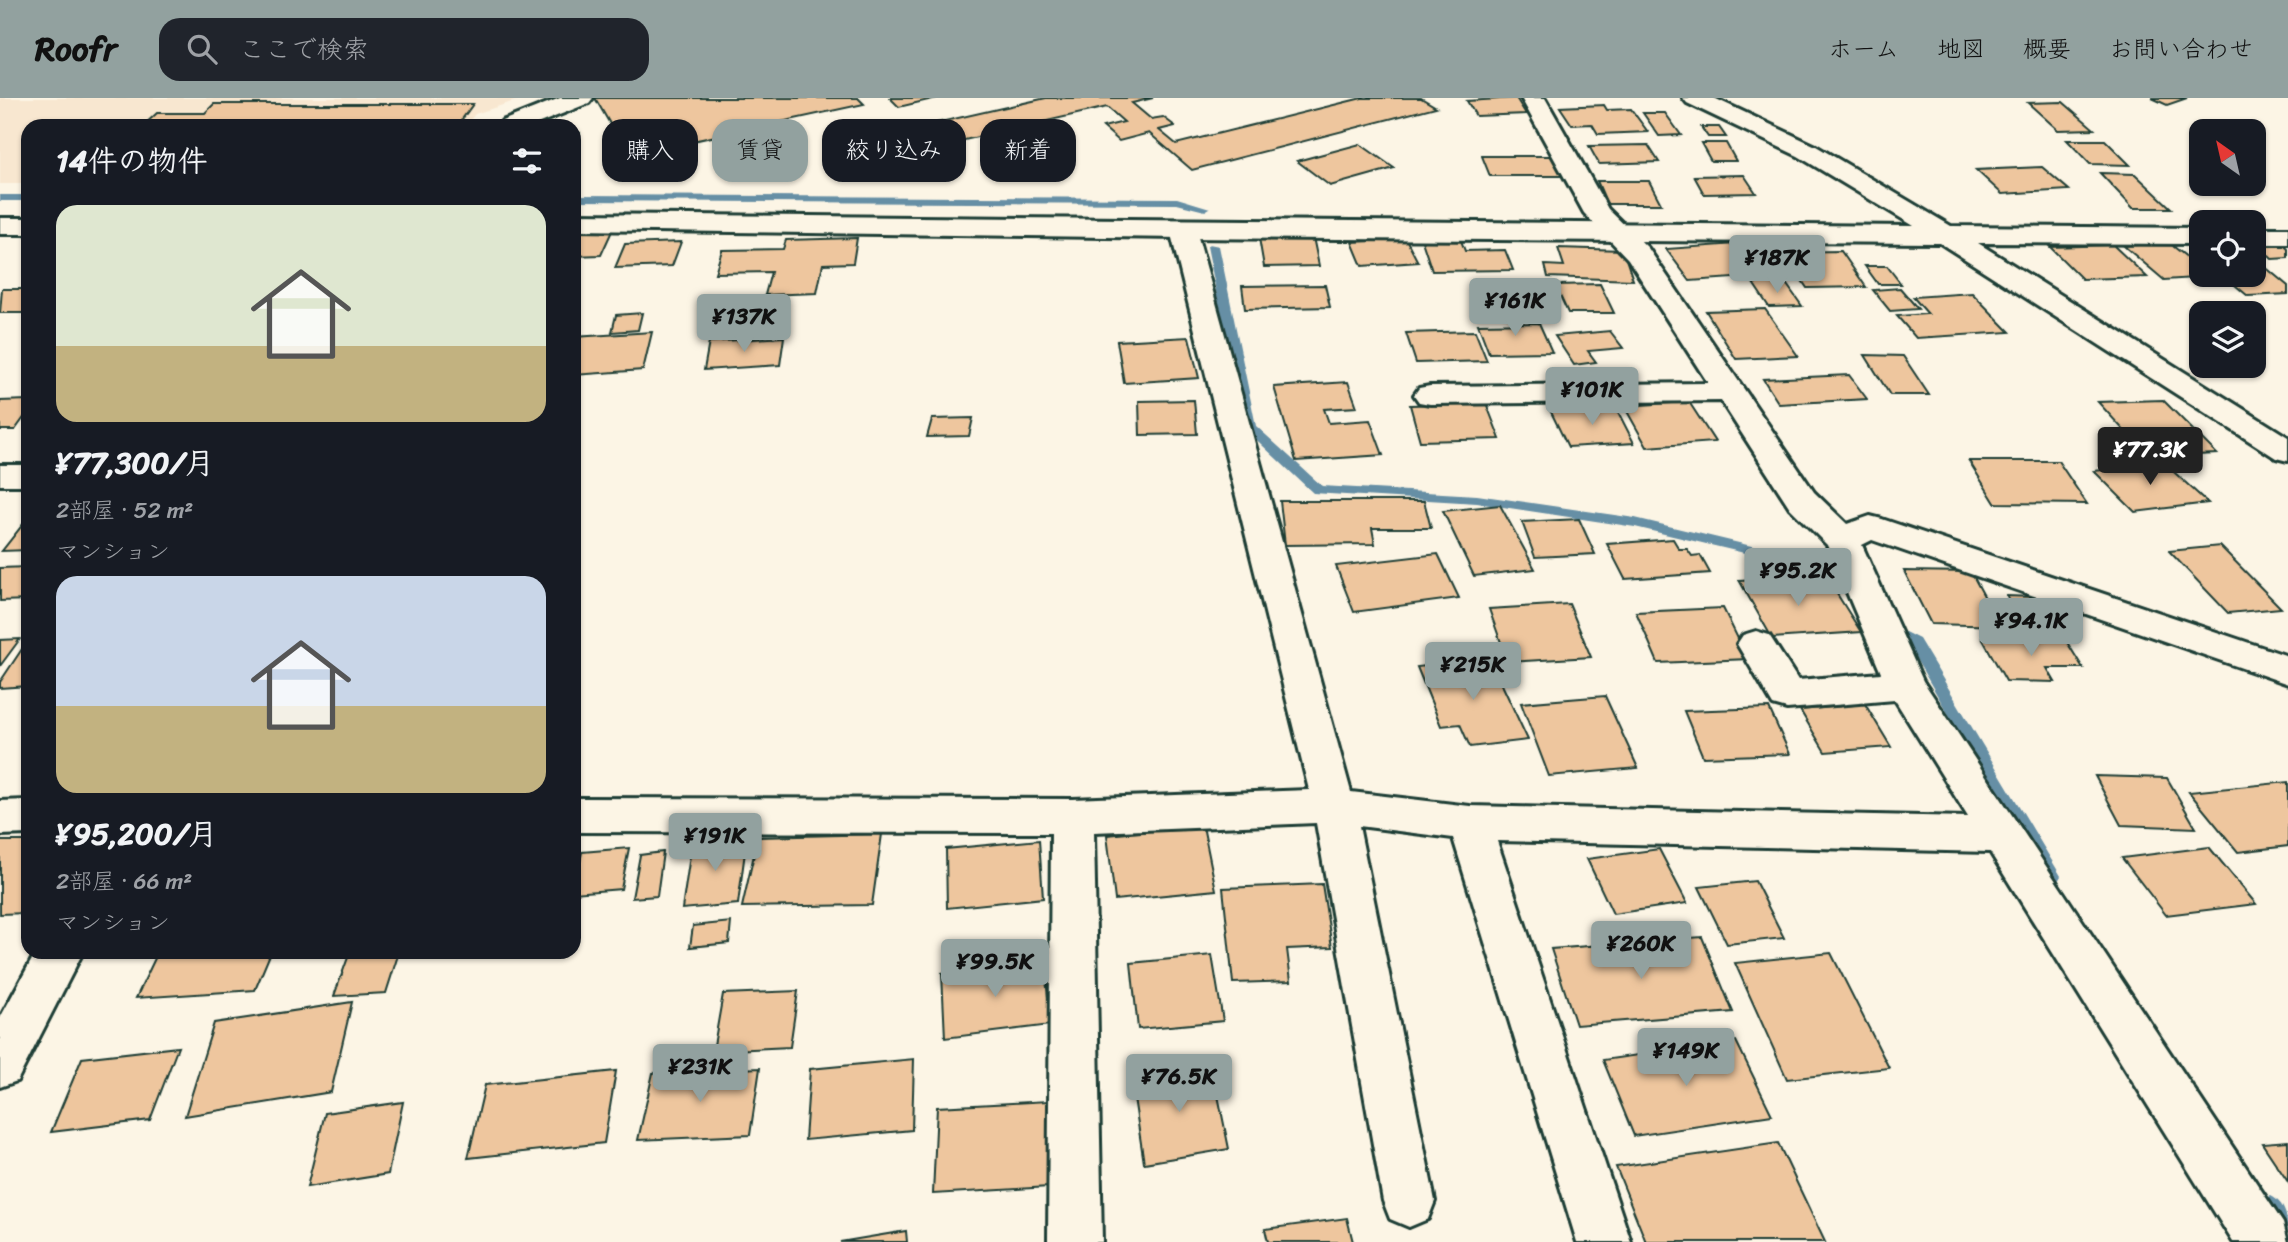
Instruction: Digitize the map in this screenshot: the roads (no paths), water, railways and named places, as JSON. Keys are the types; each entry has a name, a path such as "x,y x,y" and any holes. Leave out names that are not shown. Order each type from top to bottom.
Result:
{"street":[{"path":"528,119 580,98"},
{"path":"1534,98 1597,214 1638,254 1802,500 1842,540 1906,685 1999,835 2264,1242"},
{"path":"1695,98 1807,151 2074,313 2288,451"},
{"path":"581,222 1183,230 2189,236"},
{"path":"0,226 21,226"},
{"path":"1183,230 1334,806 1409,1201"},
{"path":"2266,236 2288,236"},
{"path":"1430,395 1728,392"},
{"path":"0,475 21,475"},
{"path":"1842,540 1870,527 2288,670"},
{"path":"1756,644 1787,695 1906,685"},
{"path":"581,815 1072,816 1334,806 1470,823 1999,835"},
{"path":"1072,816 1075,1242"},
{"path":"0,818 21,817"},
{"path":"1470,823 1604,1242"},
{"path":"0,1065 56,959"}],"waterway":[{"path":"0,198 21,198"},
{"path":"581,198 1177,201 1205,208"},
{"path":"1213,246 1250,427 1318,490 1424,494 1583,513 1687,534 1801,562 1830,574 1857,591"},
{"path":"1905,637 1914,643 2052,876"},
{"path":"2271,1207 2288,1231"}]}
